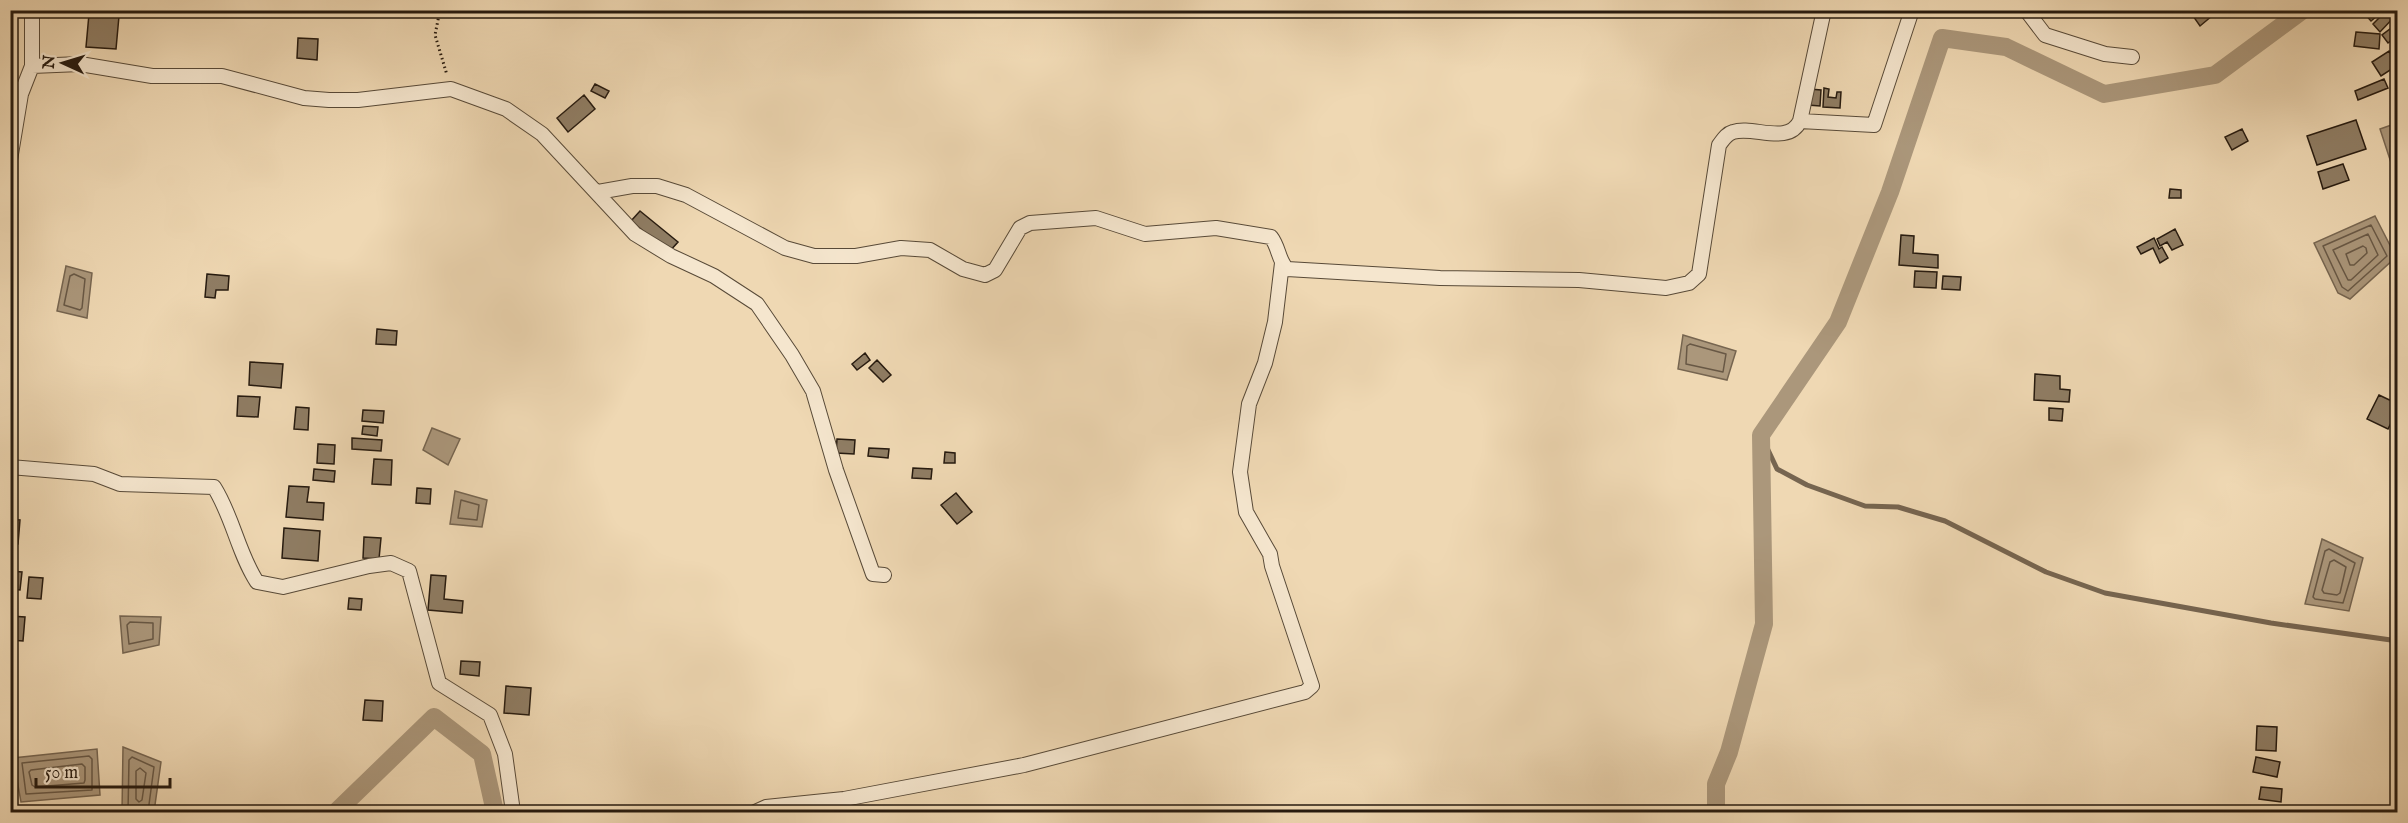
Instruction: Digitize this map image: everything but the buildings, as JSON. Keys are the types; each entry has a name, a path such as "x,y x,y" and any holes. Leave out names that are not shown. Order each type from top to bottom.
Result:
{"street":[{"path":"10,160 21,94 32,66 32,10"},
{"path":"1282,263 1287,269 1440,278 1580,280 1666,288 1689,283 1699,274 1719,145 1726,136 1734,131 1788,133 1796,128 1800,121 1824,10"},
{"path":"1800,121 1874,125 1912,10"},
{"path":"2026,10 2045,35 2104,54 2132,57"},
{"path":"32,66 80,64 152,76 222,76 304,98 329,100 358,100 451,89 506,109 542,134 635,234 671,256 714,276 757,304 792,355 813,391 836,470 873,574 884,575"},
{"path":"598,192 632,186 657,186 686,195 785,248 814,256 856,256 901,248 930,250 963,268 985,275 995,270 1020,228 1030,223 1096,218 1145,234 1216,228 1271,237 1277,244 1282,263 1275,322 1264,363 1249,404 1240,472 1246,512 1270,554 1312,686 1305,692 1024,765 844,799 766,807 755,813"},
{"path":"10,467 94,474 120,484 214,487 224,503 247,566 257,582 283,587 369,566 391,563 409,572 440,683 490,715 505,754 513,813"}],"path":[{"path":"441,10 435,35 451,89"}],"water":[{"path":"2398,123 2397,181 2380,129"},
{"path":"2375,216 2396,257 2350,299 2338,293 2314,243"},
{"path":"66,266 92,273 87,318 57,311"},
{"path":"1683,335 1736,351 1727,380 1678,369"},
{"path":"432,428 460,439 448,465 423,450"},
{"path":"455,491 487,500 482,527 450,524"},
{"path":"2322,539 2363,558 2349,611 2305,604"},
{"path":"120,616 161,617 159,645 123,653"},
{"path":"123,747 161,762 154,812 122,812"},
{"path":"97,749 100,795 21,802 13,758"}],"waterway":[{"path":"1716,812 1716,784 1729,752 1764,624 1761,435 1838,322 1890,192 1942,38 2006,47 2104,94 2215,75 2303,10"},
{"path":"1761,435 1777,469 1807,485 1865,506 1898,507 1945,521 2046,572 2105,593 2271,623 2398,641"},
{"path":"336,812 434,717 482,754 495,812"}]}
